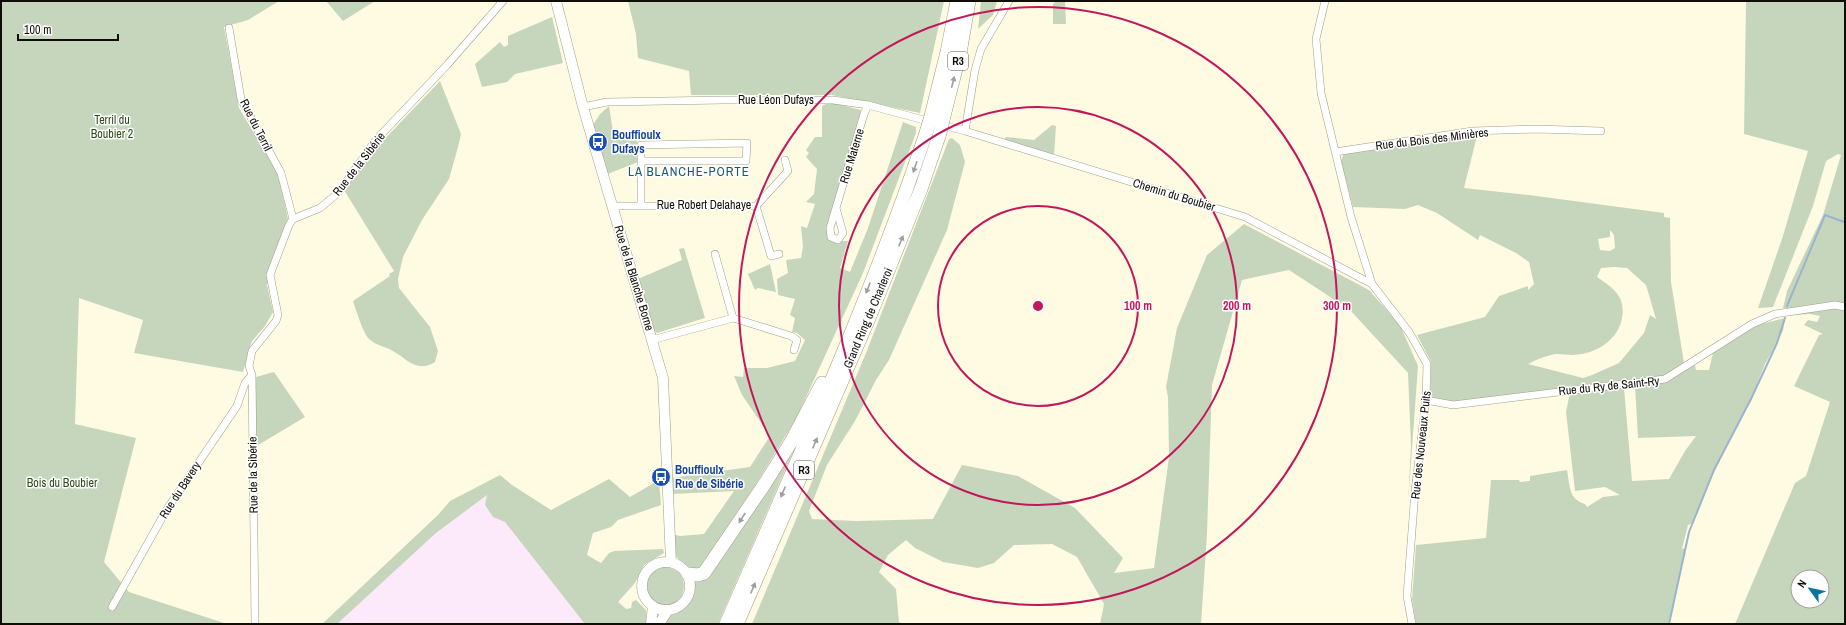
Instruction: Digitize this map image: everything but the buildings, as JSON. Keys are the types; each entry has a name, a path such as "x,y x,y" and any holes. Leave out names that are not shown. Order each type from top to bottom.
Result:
{"highway":[{"name":"Grand Ring de Charleroi","path":"737,624 873,309 921,189 937,118 956,1"},
{"name":"Grand Ring de Charleroi","path":"937,118 960,53 969,1"},
{"name":"Grand Ring de Charleroi","path":"726,624 842,353 890,233 934,132"},
{"path":"688,574 698,575 704,573 727,542 787,448 814,395 842,353"}],"street":[{"name":"Rue de la Sibérie","path":"255,621 252,375 249,366 252,351 276,321 278,314 270,275 289,225 293,219 320,208 339,192 375,142 447,65 502,1"},
{"name":"Rue de la Blanche Borne","path":"556,1 583,107 663,378 671,562"},
{"path":"965,131 980,49 1009,1"},
{"path":"1325,1 1316,39 1321,93 1351,217 1372,284"},
{"name":"Rue du Terril","path":"229,28 241,99 281,173 293,219"},
{"name":"Rue Léon Dufays","path":"583,107 607,102 833,100 868,104 965,131"},
{"name":"Rue Materne","path":"836,208 868,104"},
{"name":"Chemin du Boubier","path":"965,131 1245,217 1372,284"},
{"name":"Rue du Bois des Minières","path":"1335,152 1473,131 1601,131"},
{"name":"Rue Robert Delahaye","path":"641,161 746,161 747,143 641,145 641,161 641,205"},
{"name":"Rue Robert Delahaye","path":"612,206 756,206 788,171 785,160"},
{"path":"756,206 771,256 779,254"},
{"path":"715,254 733,318"},
{"name":"Rue des Nouveaux Puits","path":"1372,284 1409,332 1427,364 1426,400 1416,490 1407,596 1412,624"},
{"name":"Rue du Ry de Saint-Ry","path":"1426,400 1453,405 1665,379 1752,324 1776,314 1835,305 1845,307"},
{"path":"652,340 733,318 791,336 797,340 794,350"},
{"name":"Rue du Bavery","path":"112,607 167,509 237,406 245,383 252,375"},
{"path":"652,606 668,610 679,607 688,598 690,586 688,574 682,567 671,562 662,562 654,565 648,570 644,577 642,586 643,594 652,606 652,624"},
{"path":"659,624 668,610"}],"shaded area":[{"path":"492,491 587,571 639,620 640,624 337,624 436,533"}],"green space":[{"path":"1,1 279,1 248,20 224,27 239,108 278,173 288,219 267,285 273,312 265,326 252,341 243,372 134,353 143,320 79,298 75,424 136,438 104,562 129,592 227,624 1,624"},
{"path":"326,1 375,1 343,21"},
{"path":"628,1 944,1 920,113 832,95 691,95 689,71 638,58 636,34"},
{"path":"981,1 997,1 993,15 978,29"},
{"path":"1056,1 1065,1 1066,24 1053,24 1053,4"},
{"path":"1746,1 1842,1 1845,4 1845,303 1837,303 1845,309 1845,624 1735,624 1795,483 1806,476 1830,402 1794,386 1819,335 1823,334 1804,325 1808,320 1817,322 1820,316 1810,314 1796,315 1799,312 1799,309 1783,308 1787,291 1823,215 1841,155 1838,154 1826,161 1813,206 1773,307 1758,308 1782,239 1808,151 1744,134"},
{"path":"552,17 563,63 515,74 507,82 482,87 475,64 500,42 504,47 508,45 508,36"},
{"path":"440,81 461,134 449,179 422,220 403,257 398,279 399,288 430,327 438,351 435,362 428,365 417,366 397,353 371,341 362,327 353,301 390,276 389,274 394,271 344,190 376,148"},
{"path":"830,102 861,110 827,228 827,234 832,241 848,241 840,268 850,272 868,228 903,122 916,127 916,133 863,273 796,419 756,484 699,570 688,569 675,555 671,534 680,536 704,534 734,491 671,494 672,478 750,467 770,436 742,395 734,376 743,377 744,368 767,368 795,361 805,340 797,333 792,332 795,318 790,315 795,299 778,295 777,279 788,273 786,260 801,258 803,247 801,226 807,228 815,204 806,202 814,194 817,169 806,157 809,153 806,150 815,137 822,137 822,106"},
{"path":"609,106 614,138 637,140 638,162 605,175 593,125 600,114"},
{"path":"1052,125 1056,126 1054,156 1004,141 1006,137 1034,140"},
{"path":"1478,132 1464,188 1664,213 1664,217 1670,218 1671,282 1684,363 1664,377 1452,403 1430,398 1431,362 1417,335 1485,317 1499,296 1528,286 1528,290 1534,284 1529,262 1516,253 1480,235 1478,240 1437,213 1418,205 1405,209 1353,207 1341,161 1344,153","holes":["1610,230 1614,235 1615,248 1610,251 1600,250 1598,239 1610,237","1601,268 1627,268 1646,285 1656,319 1650,315 1644,333 1619,363 1583,378 1528,364 1553,354 1572,355 1589,352 1604,345 1610,340 1620,326 1623,310 1622,304 1617,293 1597,277"]},
{"path":"952,138 960,145 965,162 947,230 889,360 876,380 855,421 827,465 809,511 812,519 856,521 933,519 962,465 1018,476 1075,508 1123,558 1114,573 1154,568 1169,457 1168,397 1166,387 1177,328 1207,255 1244,224 1369,290 1400,325 1418,366 1408,504 1411,446 1408,373 1350,310 1289,270 1242,280 1212,385 1207,534 1201,624 1100,624 1104,604 1077,557 1052,544 1014,545 994,563 978,568 943,562 915,548 906,540 888,555 879,572 896,589 899,622 902,624 752,624 866,353 949,139"},
{"path":"684,248 705,318 657,333 654,330 638,279 682,260 679,249"},
{"path":"770,264 776,292 758,288 755,290 748,274"},
{"path":"1785,318 1783,331 1765,364 1751,399 1722,453 1693,523 1688,525 1682,549 1686,548 1668,624 1416,624 1412,599 1416,545 1486,538 1491,480 1519,480 1520,482 1530,481 1530,476 1567,470 1571,491 1575,499 1585,504 1587,507 1603,497 1620,495 1605,487 1575,491 1566,412 1570,392 1624,388 1632,481 1669,479 1685,451 1696,436 1638,438 1635,386 1667,381 1695,365 1696,370 1709,370 1713,353 1758,325"},
{"path":"274,372 305,417 253,448 252,378"},
{"path":"789,450 792,454 718,624 662,624 664,617 677,612 690,600 694,580"},
{"path":"500,475 512,485 551,510 609,479 630,497 659,480 661,505 618,520 611,527 593,533 587,555 601,563 609,553 614,551 663,549 664,553 644,565 635,583 618,602 626,609 631,608 632,602 636,600 646,610 647,624 585,624 505,522 493,517 485,505 487,495 436,533 337,624 322,624 438,515 450,501"},
{"path":"665,567 678,573 684,586 678,599 665,605 652,599 646,586 652,573"}],"waterway":[{"path":"1787,306 1825,215 1844,222 1845,218"},
{"path":"1669,624 1689,532 1714,470 1751,399 1777,343 1785,318"}],"place":[{"name":"Bouffioulx Dufays","path":"598,142"},
{"name":"Bouffioulx Rue de Sibérie","path":"661,477"}],"district":[{"name":"LA BLANCHE-PORTE","path":"689,171"}],"park label":[{"name":"Terril du Boubier 2","path":"112,127"},
{"name":"Bois du Boubier","path":"62,483"}]}
